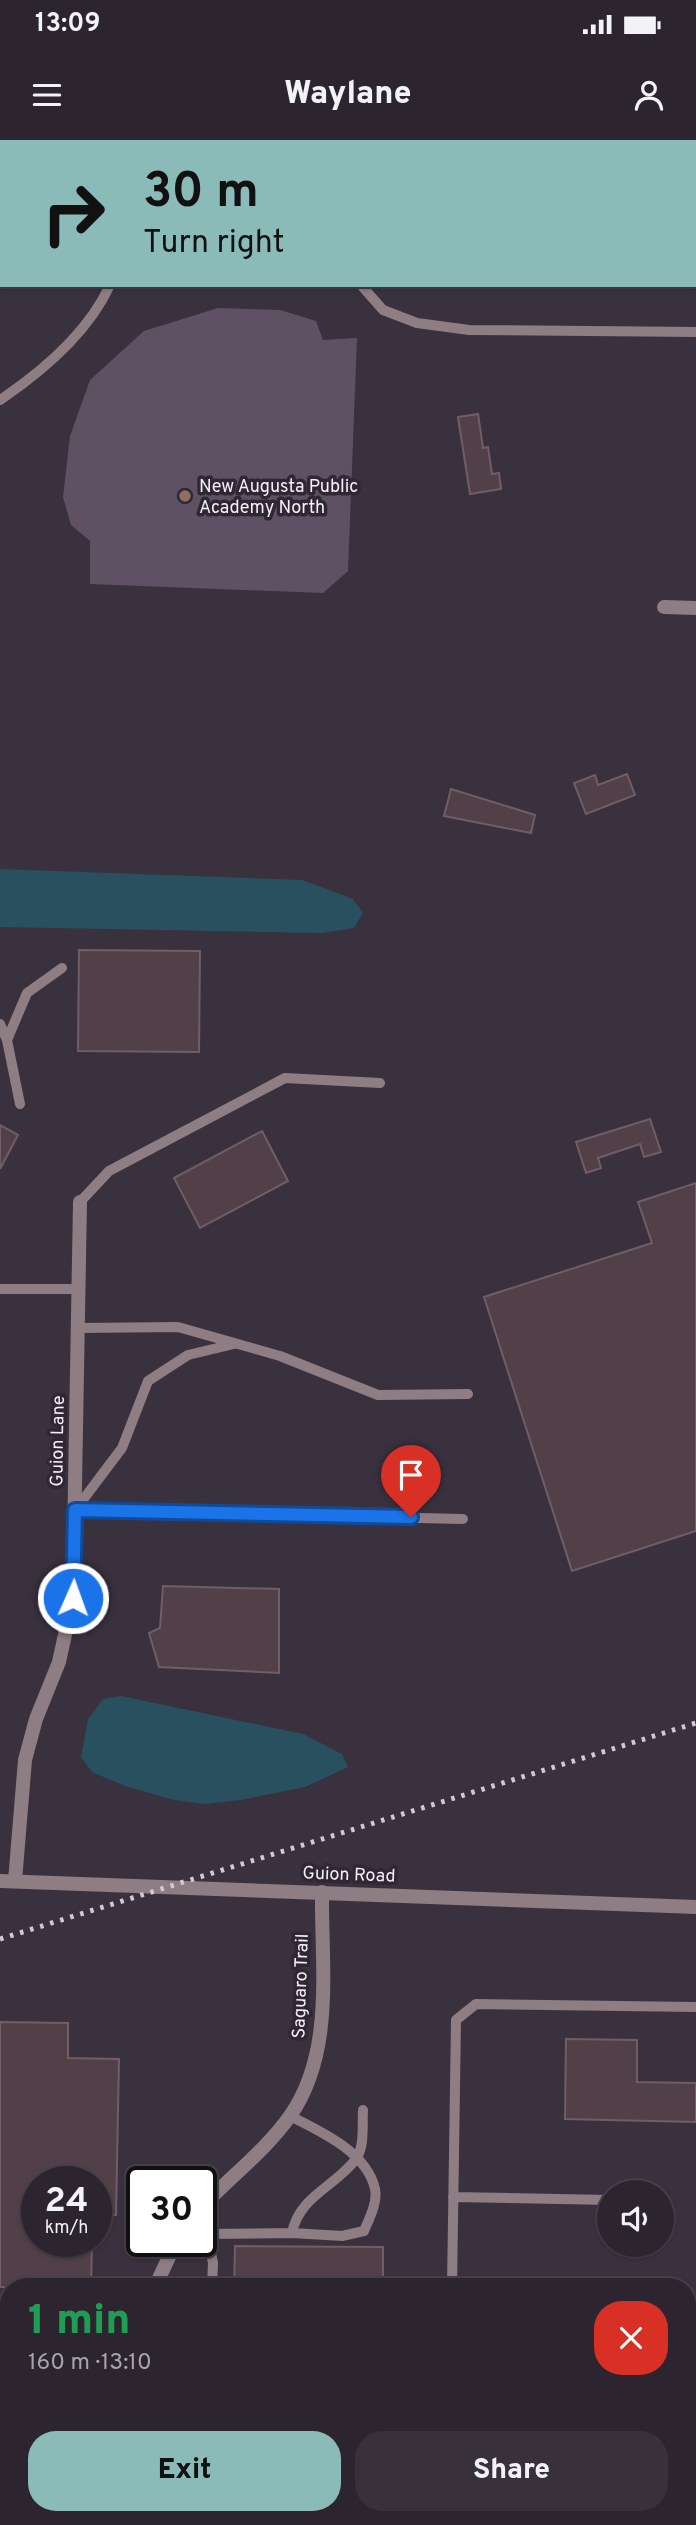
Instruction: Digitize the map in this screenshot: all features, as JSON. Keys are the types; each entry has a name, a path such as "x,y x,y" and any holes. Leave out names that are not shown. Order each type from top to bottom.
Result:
{"street":[{"path":"664,607 696,608"},
{"name":"Guion Lane","path":"7,1881 25,1760 69,1621 75,1510 80,1202"},
{"name":"Guion Road","path":"7,1881 696,1907"},
{"name":"Saguaro Trail","path":"217,2191 290,2116 314,2064 321,2032 322,1892"},
{"path":"159,2278 169,2257"}],"lane":[{"path":"0,400 38,375 100,308 109,287"},
{"path":"363,287 383,310 417,323 469,330 696,332"},
{"path":"7,1041 27,993 62,968"},
{"path":"0,1024 7,1041 20,1104"},
{"path":"80,1202 109,1171 285,1078 380,1083"},
{"path":"0,1289 79,1289"},
{"path":"78,1328 178,1327 280,1356 377,1395 468,1394"},
{"path":"75,1510 122,1448 148,1381 188,1355 236,1344"},
{"path":"75,1510 463,1519"},
{"path":"453,2278 456,2020 476,2004 696,2007"},
{"path":"292,2233 295,2214 356,2159 362,2144 363,2110"},
{"path":"217,2233 342,2236 364,2231 372,2214 376,2190 356,2159 341,2144 290,2116"},
{"path":"453,2197 597,2200"},
{"path":"211,2257 212,2278"}],"shaded area":[{"path":"218,308 280,310 316,321 323,340 357,338 348,571 323,593 90,584 90,541 71,525 63,497 70,436 90,380 144,331"}],"water":[{"path":"0,869 302,880 353,899 363,913 354,928 321,933 0,927"},
{"path":"121,1696 303,1734 342,1754 348,1767 305,1787 205,1804 174,1800 125,1786 92,1772 81,1757 88,1719 103,1699"}],"building":[{"path":"478,414 483,448 488,447 492,474 499,473 501,489 470,494 458,417"},
{"path":"627,774 635,795 586,814 574,783 595,775 598,785"},
{"path":"451,789 535,815 531,833 444,816"},
{"path":"79,950 200,951 199,1052 78,1051"},
{"path":"650,1119 661,1152 644,1157 640,1144 598,1158 601,1168 586,1173 576,1142"},
{"path":"0,1125 18,1135 0,1169"},
{"path":"262,1131 288,1181 200,1228 174,1178"},
{"path":"696,1183 696,1531 572,1571 484,1297 652,1243 638,1202"},
{"path":"163,1586 279,1589 279,1673 159,1667 149,1633 160,1628"},
{"path":"0,2022 68,2023 68,2058 119,2059 116,2215 112,2215 112,2166 21,2166 21,2257 92,2257 91,2278 0,2278"},
{"path":"566,2039 637,2040 637,2082 696,2083 696,2122 565,2119"},
{"path":"235,2246 383,2247 383,2278 234,2278"}],"railway":[{"path":"0,1939 696,1723"}],"place":[{"name":"New Augusta Public Academy North","path":"185,496"}],"route":[{"path":"73,1598 75,1510 411,1517"}]}
